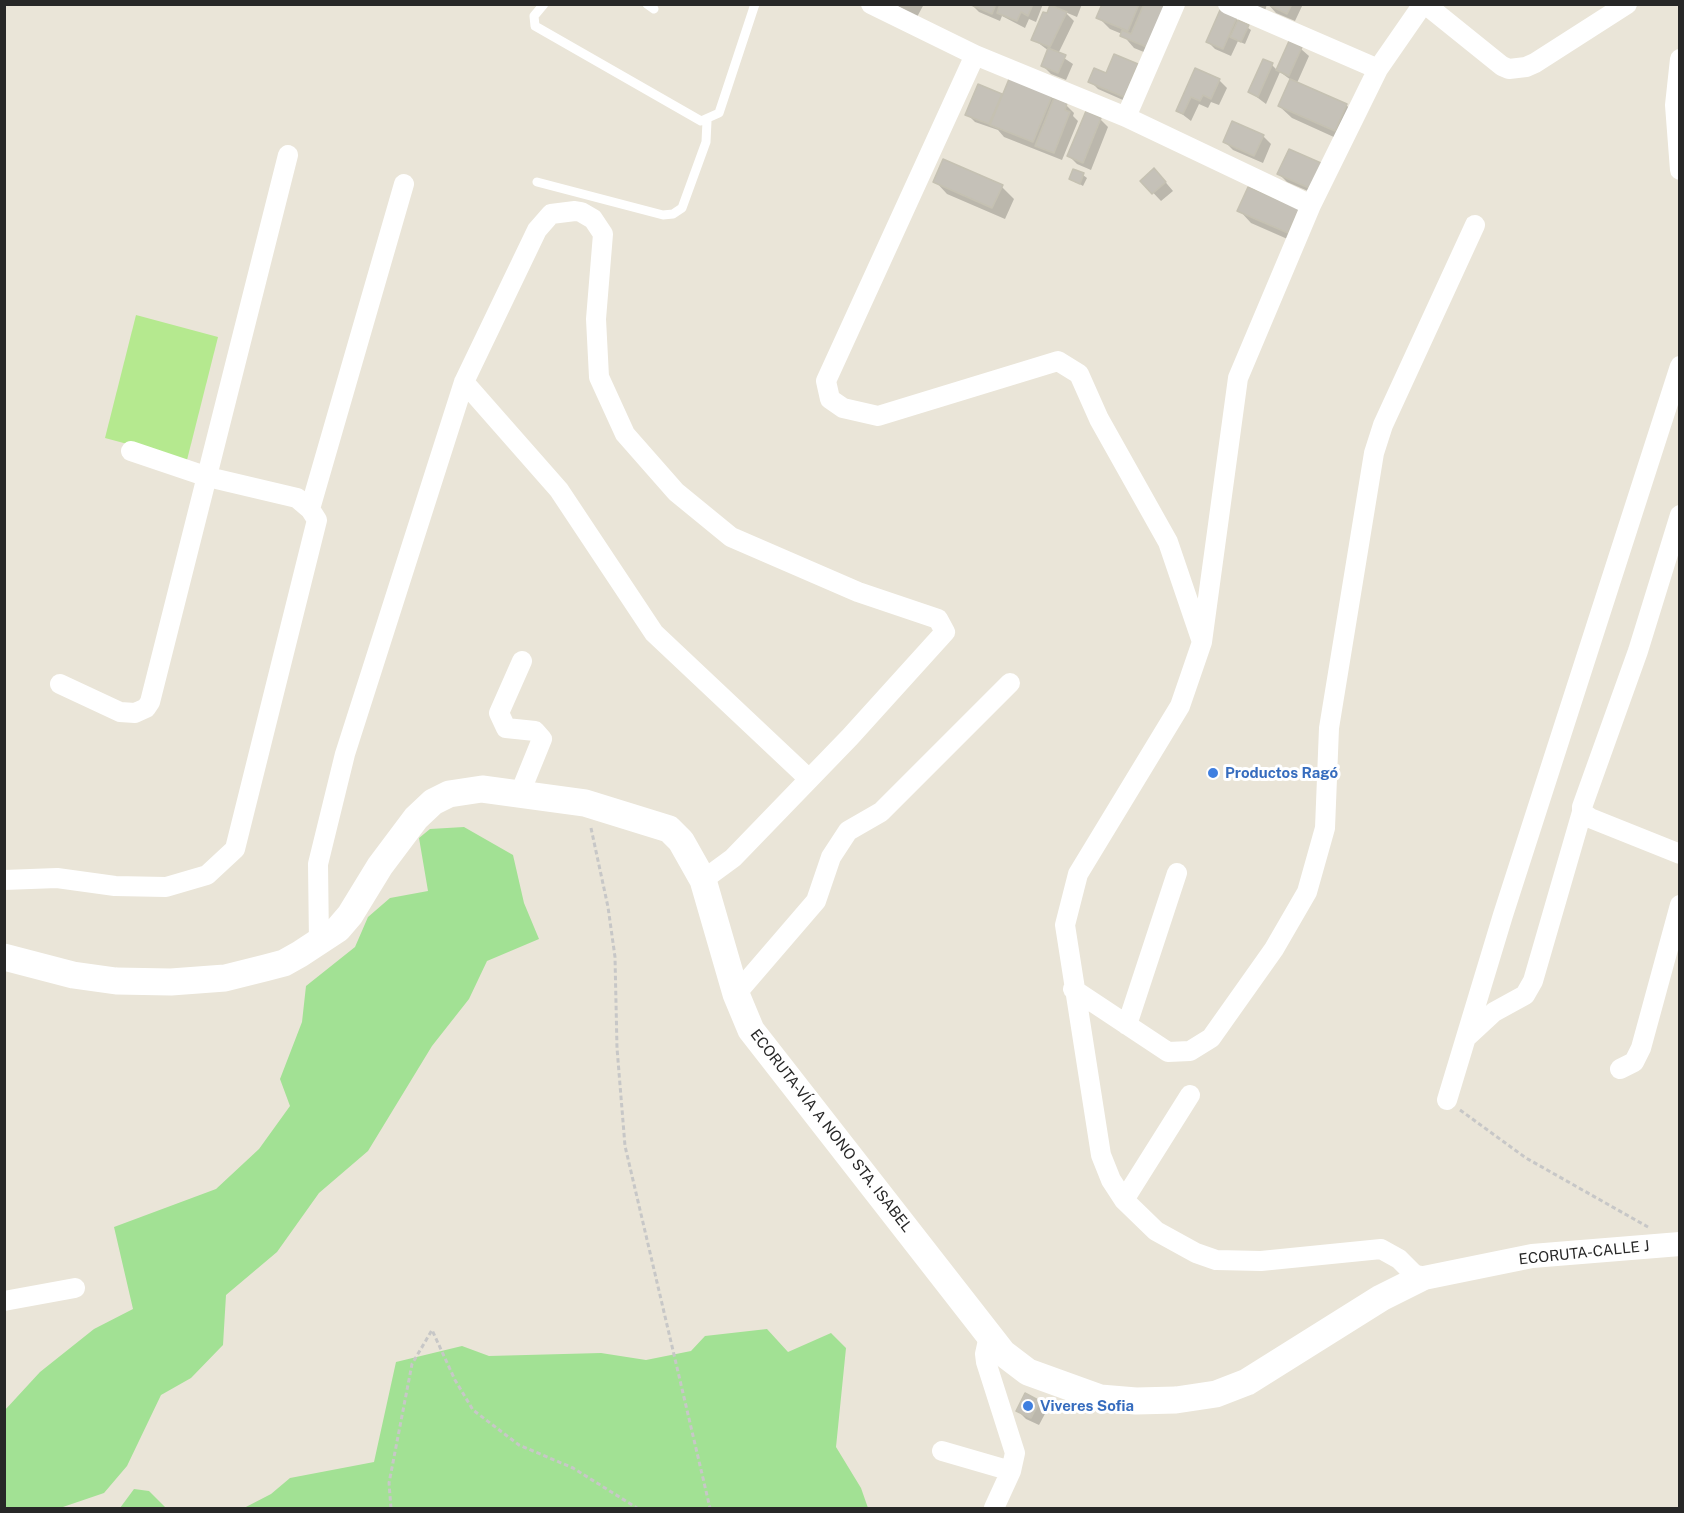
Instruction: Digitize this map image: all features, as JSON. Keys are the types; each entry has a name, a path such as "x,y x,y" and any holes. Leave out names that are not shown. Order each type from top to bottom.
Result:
{"main road":[{"name":"ECORUTA-VÍA A NONO STA. ISABEL","path":"4,957 28,966 116,981 171,982 225,978 284,963 338,929 350,915 380,866 416,818 433,802 449,794 482,789 585,803 669,829 690,854 703,880 736,994 751,1030 989,1336 1003,1353 1028,1372 1084,1394 1136,1401 1176,1400 1215,1394 1247,1382 1381,1298 1419,1279"}],"street":[{"path":"871,4 915,13 975,55 1126,117 1311,204"},
{"path":"1126,117 1175,4"},
{"path":"1228,4 1378,69"},
{"path":"1419,1279 1399,1259 1381,1249 1260,1261 1216,1260 1196,1253 1156,1231 1124,1200 1111,1180 1101,1155 1073,988 1065,925 1078,874 1180,706 1202,642 1238,378 1311,204 1378,69 1424,4 1502,66 1509,69 1526,67 1534,63 1627,4"},
{"path":"975,55 826,381 830,399 843,408 878,416 1058,362 1079,374 1099,419 1168,542 1202,642"},
{"path":"1680,59 1675,105 1680,170"},
{"path":"60,684 120,712 135,713 150,702 288,155"},
{"path":"310,508 404,184"},
{"path":"319,943 318,864 345,754 464,382 537,230 551,214 575,210 588,215 603,234 596,319 599,377 625,434 676,492 731,537 858,592 938,619 944,625 943,637 809,779 733,858 703,880"},
{"path":"1073,988 1168,1052 1190,1051 1211,1038 1274,949 1307,892 1325,828 1329,728 1374,453 1383,425 1475,225"},
{"path":"1447,1100 1680,366"},
{"path":"464,382 559,490 654,633 809,779"},
{"path":"4,880 57,878 116,886 166,887 207,875 235,849 317,520 310,508 297,498 207,477 131,451"},
{"path":"1465,1040 1494,1012 1525,995 1533,981 1582,812 1582,801 1638,651 1680,514"},
{"path":"520,794 542,739 536,731 506,728 499,713 522,662"},
{"path":"736,994 816,901 831,856 848,831 881,812 1010,683"},
{"path":"1582,812 1590,818 1680,854"},
{"path":"1127,1025 1177,873"},
{"path":"1620,1069 1634,1062 1641,1048 1680,905"},
{"path":"1124,1200 1190,1095"},
{"name":"ECORUTA-CALLE J","path":"1419,1279 1532,1256 1680,1244"},
{"path":"4,1301 75,1288"},
{"path":"989,1336 985,1354 1015,1453 1011,1471 994,1509"},
{"path":"942,1451 1011,1471"}],"lane":[{"path":"544,4 534,16 535,26 695,120 707,121 718,114 755,4"},
{"path":"537,182 663,215 674,214 682,208 706,142 707,121"}],"path":[{"path":"585,803 606,897 615,957 617,1048 625,1146 710,1509"},
{"path":"1447,1100 1526,1158 1648,1227"},
{"path":"391,1509 388,1483 412,1364 432,1330 455,1380 473,1410 519,1444 573,1468 637,1509"}],"green space":[{"path":"136,315 218,337 187,460 105,438"},
{"path":"464,827 513,855 524,903 539,939 487,961 469,999 432,1046 368,1151 319,1193 277,1252 226,1295 223,1345 191,1378 161,1395 127,1466 104,1493 60,1508 5,1508 5,1410 40,1372 94,1329 133,1309 114,1227 216,1189 259,1149 290,1106 280,1079 302,1022 306,986 355,947 368,917 390,898 428,891 419,838 430,829"},
{"path":"767,1329 788,1352 831,1333 846,1348 836,1447 861,1488 868,1508 244,1508 271,1494 290,1478 374,1462 396,1362 462,1346 489,1356 601,1353 646,1360 691,1351 705,1336"},
{"path":"134,1489 149,1491 166,1508 120,1508"}],"building":[{"path":"969,4 996,4 992,14"},
{"path":"1000,4 1033,4 1028,16 1021,12 1017,21 997,13"},
{"path":"1102,4 1139,4 1128,31 1096,18"},
{"path":"1144,4 1167,4 1149,48 1120,36 1122,30 1131,34"},
{"path":"1267,4 1292,4 1287,14"},
{"path":"1050,5 1067,12 1050,47 1031,40 1043,12 1047,13"},
{"path":"1220,10 1237,17 1223,49 1206,42"},
{"path":"1238,20 1249,25 1241,42 1230,37"},
{"path":"1289,41 1302,47 1289,76 1276,70"},
{"path":"1048,48 1066,55 1058,73 1041,66"},
{"path":"1114,54 1138,64 1124,97 1088,82 1094,68 1106,73"},
{"path":"1263,59 1273,63 1258,97 1248,92"},
{"path":"1195,68 1220,79 1211,99 1203,95 1200,101 1191,97 1183,114 1176,111"},
{"path":"1009,79 1052,96 1033,142 990,125"},
{"path":"1290,79 1347,104 1335,131 1278,106"},
{"path":"978,84 1002,94 989,124 965,115"},
{"path":"1054,98 1067,103 1065,110 1070,112 1054,153 1035,146"},
{"path":"1086,111 1101,118 1083,163 1067,156"},
{"path":"1232,121 1264,135 1254,156 1223,142"},
{"path":"1289,149 1321,163 1309,188 1277,174"},
{"path":"943,159 1003,185 992,208 933,182"},
{"path":"1154,168 1166,182 1152,194 1140,181"},
{"path":"1073,169 1084,173 1080,184 1069,179"},
{"path":"1248,187 1299,209 1288,233 1237,211"},
{"name":"Viveres Sofia","path":"1025,1393 1040,1401 1031,1418 1016,1411"}],"place":[{"name":"Productos Ragó","path":"1213,773"},
{"name":"Viveres Sofia","path":"1028,1406"}]}
